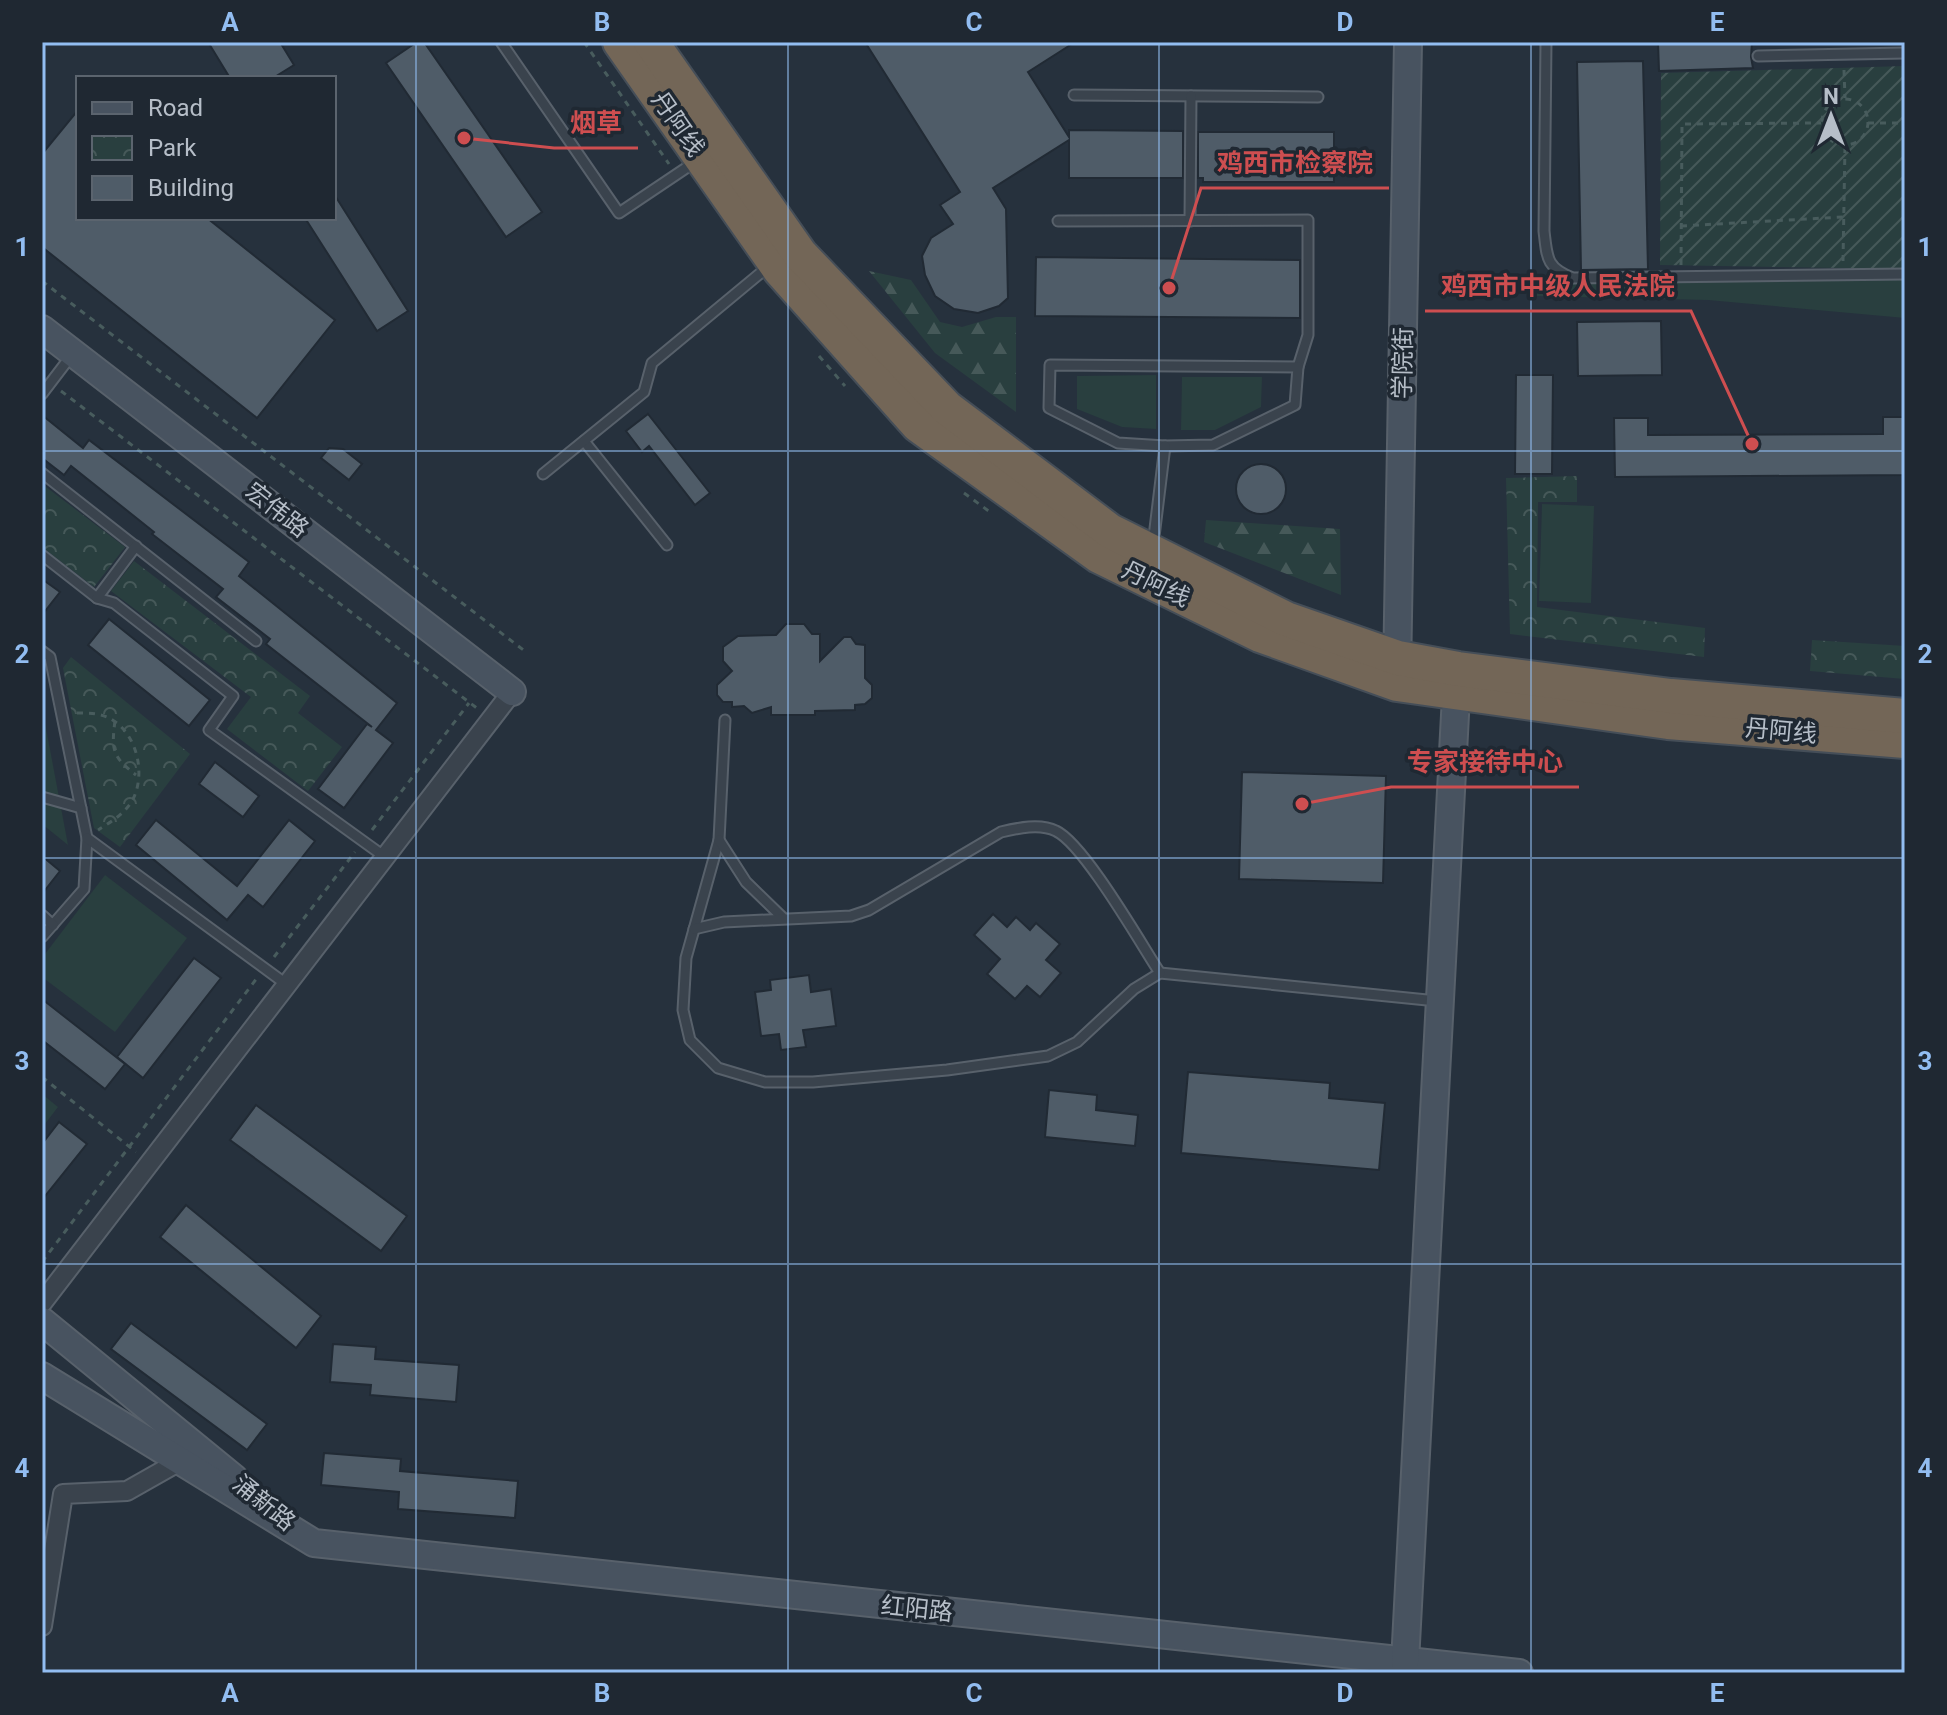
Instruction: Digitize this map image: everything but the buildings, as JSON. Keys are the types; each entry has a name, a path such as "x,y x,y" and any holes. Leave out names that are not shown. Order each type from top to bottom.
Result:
{"highway":[{"name":"丹阿线","path":"620,42 689,166 918,425 1099,556 1260,635 1398,671 1668,722 1905,741"},
{"name":"丹阿线","path":"651,42 800,254 947,408 1110,531 1398,671"},
{"name":"丹阿线","path":"1457,680 1905,716"}],"street":[{"name":"学院街","path":"1398,671 1408,42"},
{"name":"宏伟路","path":"42,329 512,692"},
{"path":"1405,1662 1457,680"},
{"path":"42,1303 512,692"},
{"name":"涌新路","path":"42,1321 314,1543"},
{"name":"涌新路","path":"42,1376 314,1543"},
{"path":"42,1626 63,1494 127,1491 180,1461"},
{"name":"红阳路","path":"314,1543 1519,1673"}],"lane":[{"path":"501,42 619,213 689,166"},
{"path":"1546,42 1544,231 1547,258 1557,272 1573,278 1905,274"},
{"path":"1758,56 1905,53"},
{"path":"1074,95 1318,97"},
{"path":"1190,221 1191,96"},
{"path":"1058,221 1308,220 1308,335 1298,367 1295,405 1213,445 1118,443 1049,408 1050,365 1298,367"},
{"path":"543,474 644,392 652,363 774,261"},
{"path":"42,394 73,353"},
{"path":"584,441 667,545"},
{"path":"1153,552 1165,446"},
{"path":"42,473 256,641"},
{"path":"97,598 136,546"},
{"path":"42,555 97,598 114,603 233,696 209,730 385,857"},
{"path":"42,651 50,657 87,838 84,889 42,937"},
{"path":"725,720 719,840 686,958 683,1010 690,1040 718,1068 765,1082 947,1070 1048,1056 1077,1042 1134,989 1160,973 1440,1001"},
{"path":"42,797 81,808"},
{"path":"694,929 724,922 782,917 851,916 869,910 1001,832 1023,826 1056,831 1080,851 1160,973"},
{"path":"87,838 286,984"},
{"path":"719,840 746,882 782,917"},
{"path":"42,915 53,925"}],"path":[{"path":"584,42 646,135 689,166"},
{"path":"1844,54 1845,98"},
{"path":"1845,98 1859,103 1868,123 1862,138 1845,145 1827,137 1821,123 1825,108 1837,99 1845,98"},
{"path":"1681,277 1682,124 1821,123"},
{"path":"1868,123 1905,123"},
{"path":"1842,275 1845,145"},
{"path":"1681,226 1843,217"},
{"path":"42,281 526,652"},
{"path":"815,351 845,385"},
{"path":"50,383 491,719"},
{"path":"961,490 998,517"},
{"path":"42,1262 469,703"},
{"path":"62,714 94,713 115,721 132,741 139,759 133,800 118,817 87,838"},
{"path":"115,721 112,744 117,760 138,777"},
{"path":"42,1077 150,1162"}],"green space":[{"path":"1905,66 1905,269 1660,265 1661,73"},
{"path":"869,271 911,280 940,322 962,327 996,317 1016,317 1016,412 935,353"},
{"path":"1905,278 1905,318 1708,300 1534,296 1533,280"},
{"path":"1156,375 1156,429 1122,427 1077,409 1077,376"},
{"path":"1182,377 1262,377 1261,407 1215,430 1181,430"},
{"path":"1577,476 1577,502 1538,502 1537,607 1705,628 1704,657 1510,634 1506,478"},
{"path":"42,484 125,547 94,587 42,547"},
{"path":"1542,504 1594,506 1591,603 1539,601"},
{"path":"1206,520 1340,529 1341,595 1204,542"},
{"path":"134,561 310,696 298,713 342,747 308,791 227,729 251,697 111,591"},
{"path":"1812,640 1905,646 1905,679 1810,671"},
{"path":"71,657 190,754 120,847 94,828 63,668"},
{"path":"42,707 68,845 42,824"},
{"path":"105,875 187,938 115,1032 42,977 42,958"},
{"path":"42,1094 58,1107 42,1128"}],"place":[{"name":"烟草","path":"464,138"},
{"name":"鸡西市检察院","path":"1169,288"},
{"name":"鸡西市中级人民法院","path":"1752,444"},
{"name":"专家接待中心","path":"1302,804"}]}
